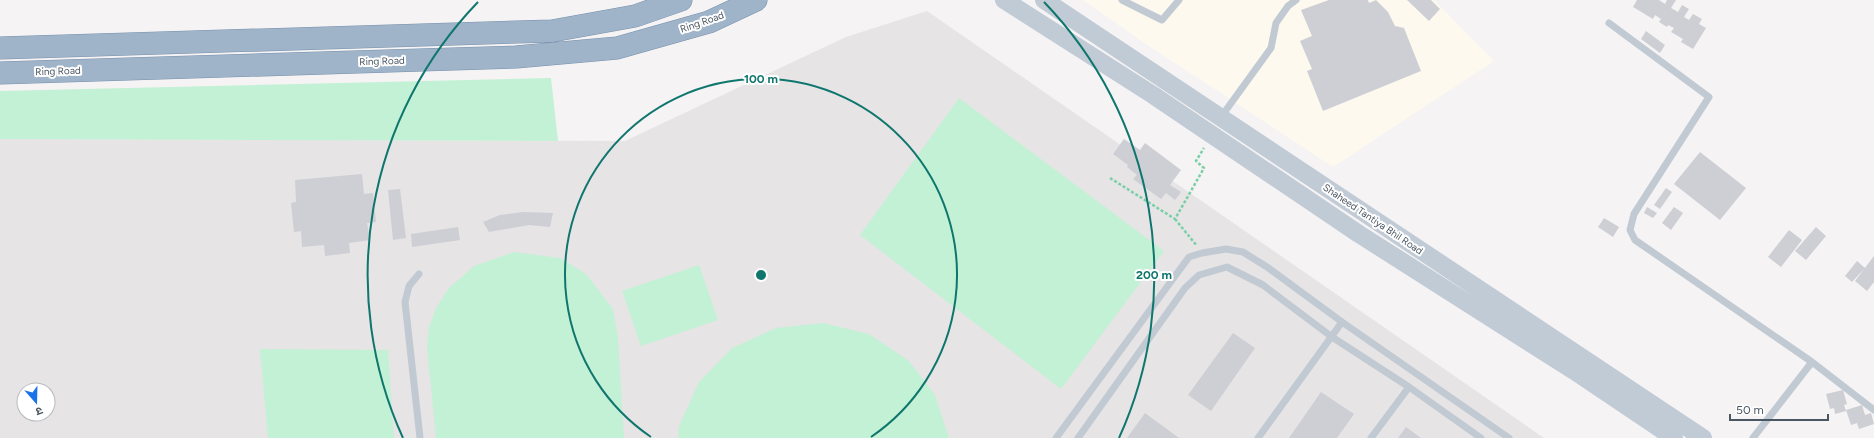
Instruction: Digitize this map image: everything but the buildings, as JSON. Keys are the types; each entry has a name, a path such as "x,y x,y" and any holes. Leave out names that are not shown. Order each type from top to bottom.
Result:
{"highway":[{"path":"635,16 671,0"},
{"path":"0,48 552,31 635,16 681,0"},
{"name":"Ring Road","path":"0,73 516,57 617,48 709,22 756,0"}],"main road":[{"path":"1004,0 1212,135 1359,234 1582,376 1674,438"},
{"name":"Shaheed Tantiya Bhil Road","path":"1044,0 1703,438"},
{"path":"1212,135 1221,118"}],"lane":[{"path":"1122,0 1162,20 1179,0"},
{"path":"1221,118 1271,48 1276,23 1288,6 1296,0"},
{"path":"1608,23 1709,98 1634,214 1630,230 1635,240 1812,362 1874,410"},
{"path":"1056,438 1184,262 1189,257 1226,249 1243,252 1267,267 1342,322 1509,438"},
{"path":"1078,438 1185,288 1199,275 1227,267 1263,285 1332,337 1409,387 1481,438"},
{"path":"420,274 409,286 405,302 420,438"},
{"path":"1258,438 1342,322"},
{"path":"1753,438 1812,362"},
{"path":"1371,438 1409,387"}],"path":[{"path":"1175,219 1204,168 1196,161 1212,135"},
{"path":"1110,178 1175,219 1202,253"}],"shaded area":[{"path":"1083,0 1434,0 1494,61 1333,167 1143,42"},
{"path":"927,11 1544,438 0,438 0,139 625,141 846,37"}],"green space":[{"path":"551,78 558,141 0,139 0,91"},
{"path":"959,98 1164,251 1061,389 860,235"},
{"path":"514,252 560,258 586,274 613,309 618,338 624,438 436,438 427,347 429,327 436,308 449,288 474,266"},
{"path":"699,265 718,320 641,346 622,291"},
{"path":"823,323 869,334 909,361 935,395 949,438 678,438 679,426 699,382 732,348 776,328"},
{"path":"260,349 388,350 394,438 268,438"}]}
